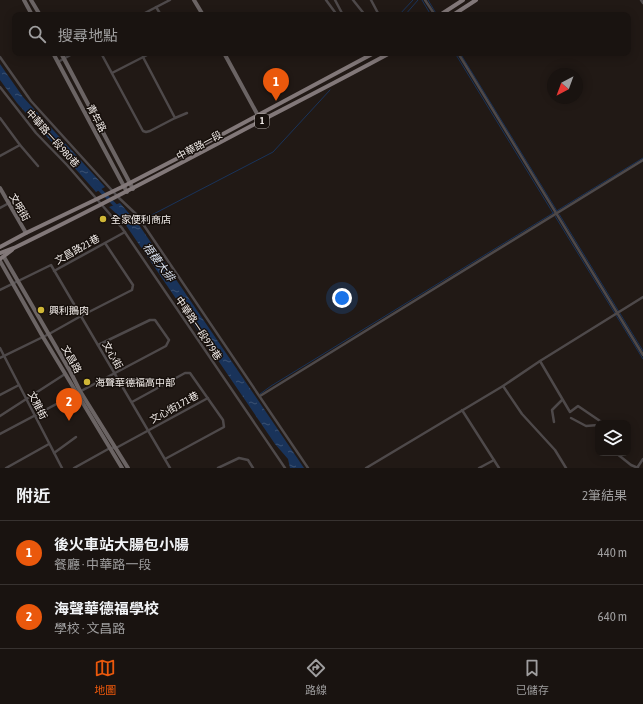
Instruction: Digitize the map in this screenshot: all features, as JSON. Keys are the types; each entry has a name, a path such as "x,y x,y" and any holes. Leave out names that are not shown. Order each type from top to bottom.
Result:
{"main road":[{"path":"445,12 463,0"},
{"path":"458,12 476,0"},
{"name":"中華路一段","path":"0,248 26,233 130,183 366,56"},
{"name":"中華路一段","path":"0,253 14,248 118,197 261,121 329,87 385,56"},
{"name":"中華路一段","path":"0,243 10,241"},
{"name":"中華路一段","path":"1,259 14,248"}],"street":[{"path":"24,0 30,12"},
{"path":"31,0 38,12"},
{"path":"147,12 170,0"},
{"path":"194,0 201,12"},
{"path":"326,0 335,12"},
{"path":"335,0 341,12"},
{"path":"353,0 363,12"},
{"path":"371,0 377,12"},
{"path":"425,0 433,12"},
{"path":"156,7 159,12"},
{"name":"青年路","path":"55,56 127,192"},
{"path":"58,62 68,56"},
{"path":"103,56 144,131 150,131 187,113"},
{"path":"226,56 261,121"},
{"path":"460,56 643,355"},
{"path":"0,57 31,101 118,197 127,204 143,224 308,468"},
{"path":"112,73 143,57 175,118"},
{"name":"青年路","path":"64,58 133,189"},
{"name":"中華路一段980巷","path":"0,86 36,133 99,198"},
{"path":"0,118 38,166"},
{"path":"0,156 20,145"},
{"path":"260,396 643,160"},
{"name":"文明街","path":"0,188 26,233"},
{"name":"中華路一段979巷","path":"99,198 125,232 285,468"},
{"path":"0,208 9,204"},
{"name":"文昌路21巷","path":"18,281 51,265 54,271 125,232"},
{"path":"0,358 132,290 133,285 105,243"},
{"name":"文昌路","path":"1,259 18,281 49,334 70,371 78,392 122,468"},
{"name":"文昌路","path":"1,259 13,284 43,337 128,468"},
{"name":"文心街","path":"54,271 170,468"},
{"path":"0,290 18,281"},
{"path":"366,468 503,386 540,361 643,297"},
{"path":"0,434 166,346 170,340 155,320 150,320 98,345"},
{"name":"文雅街","path":"0,348 62,468"},
{"path":"540,361 570,412 578,406 597,420"},
{"path":"132,402 187,373 192,375 223,420 224,428 165,459"},
{"path":"0,416 66,374"},
{"path":"0,395 19,385"},
{"path":"503,386 522,414 555,450 566,468"},
{"name":"文心街171巷","path":"116,448 208,398"},
{"path":"554,422 552,410 562,400"},
{"path":"462,410 499,468"},
{"path":"571,418 586,426 595,425"},
{"path":"54,453 76,437"},
{"path":"6,468 50,444"},
{"path":"74,468 110,448 116,448"},
{"path":"620,456 637,468 643,458"},
{"path":"218,468 238,458 248,460 253,468"},
{"path":"479,468 494,460"}],"water":[{"path":"0,64 23,97 105,187 96,192 17,103 0,80"},
{"path":"120,203 139,225 304,468 290,468 288,459 275,444 121,218 109,207"}],"waterway":[{"path":"402,12 413,0"},
{"path":"408,12 418,0"},
{"path":"422,0 429,12"},
{"path":"428,0 435,12"},
{"path":"457,56 553,213"},
{"path":"462,56 557,211"},
{"path":"142,220 273,152 330,90"},
{"path":"260,394 643,158"},
{"name":"梧棲大排","path":"97,187 118,208"},
{"path":"559,214 643,351"},
{"path":"555,216 643,359"}],"place":[{"name":"後火車站大腸包小腸","path":"276,101"},
{"name":"全家便利商店","path":"103,219"},
{"name":"興利鵝肉","path":"41,310"},
{"name":"海聲華德福高中部","path":"87,382"},
{"name":"海聲華德福學校","path":"69,421"}]}
